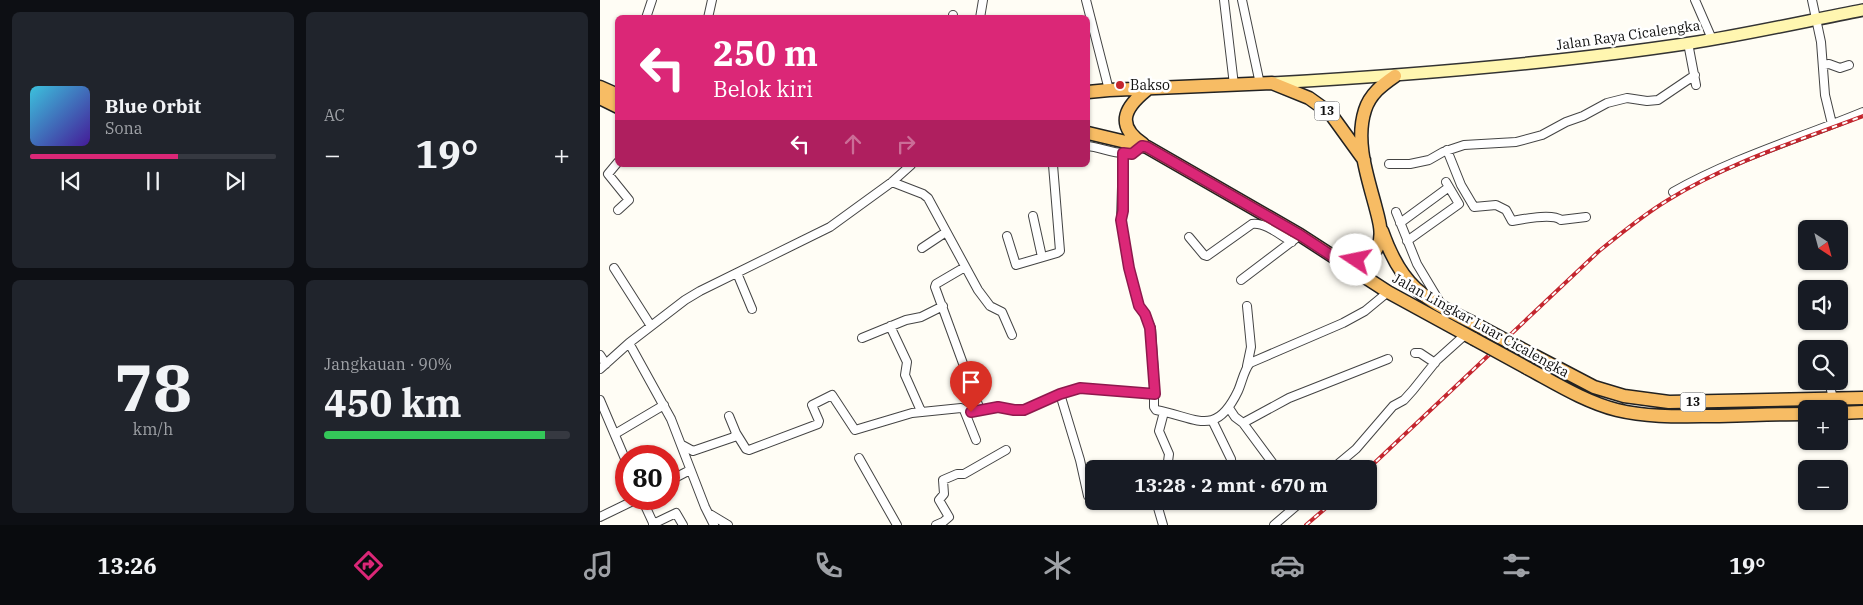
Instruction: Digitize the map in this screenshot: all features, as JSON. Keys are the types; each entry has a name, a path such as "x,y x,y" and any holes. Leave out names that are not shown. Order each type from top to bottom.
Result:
{"highway":[{"path":"1364,160 1361,137 1365,108 1379,88 1395,76"},
{"name":"13","path":"1090,92 1266,83 1309,98 1330,113 1364,160 1380,224"},
{"path":"600,87 615,94"},
{"path":"1145,147 1129,131 1126,118 1128,108 1136,98 1150,88"},
{"path":"600,98 615,106"},
{"name":"Jalan Lingkar Luar Cicalengka","path":"1090,133 1145,147 1296,238 1332,256 1388,292 1568,390 1594,401 1615,409 1638,414 1688,416 1798,414"},
{"path":"1332,256 1356,260 1365,259 1379,245 1380,224"},
{"name":"Jalan Lingkar Luar Cicalengka","path":"1380,224 1390,252 1404,277 1418,292 1443,308 1594,387 1624,396 1669,402 1863,398"},
{"path":"1848,413 1863,412"}],"main road":[{"name":"Jalan Raya Cicalengka","path":"1266,83 1395,76 1505,66 1688,44 1863,10"}],"street":[{"path":"647,15 652,0"},
{"path":"709,15 712,0"},
{"path":"980,15 983,0"},
{"path":"1086,0 1090,15"},
{"path":"1224,0 1234,85"},
{"path":"1242,0 1266,83"},
{"path":"1695,0 1712,39"},
{"path":"1812,0 1823,65 1825,95 1832,124"},
{"path":"1090,16 1109,90"},
{"path":"1688,44 1696,84"},
{"path":"1823,65 1832,64 1838,68 1849,65"},
{"path":"1389,164 1410,164 1429,160 1447,150 1464,145 1516,142 1542,136 1566,122 1583,116 1609,102 1627,98 1647,101 1658,100 1695,76"},
{"path":"1673,192 1733,163 1863,112"},
{"path":"1090,146 1132,154 1145,147"},
{"path":"1447,150 1461,184 1474,207 1496,204 1506,210 1512,221 1538,217 1556,217 1561,220 1586,217"},
{"path":"1123,153 1123,211 1121,220 1129,268 1139,306 1145,314 1150,328 1155,409 1200,422 1212,420 1223,415 1230,408 1243,382 1251,347 1246,306"},
{"path":"615,166 608,174 629,200 618,210"},
{"path":"600,355 603,366 684,300 830,228 892,182 909,167"},
{"path":"1007,236 1016,264 1057,253 1060,248 1053,167"},
{"path":"892,182 924,194 928,198 984,299 993,309 1002,312 1012,335"},
{"path":"1400,223 1448,184 1459,204 1407,241"},
{"path":"1396,212 1418,264 1443,308"},
{"path":"1033,216 1042,258"},
{"path":"1189,237 1204,256 1207,256 1255,223 1296,238"},
{"path":"922,248 946,232"},
{"path":"1241,280 1296,238"},
{"path":"965,267 935,286 980,410"},
{"path":"614,268 651,326"},
{"path":"737,273 752,309"},
{"path":"1247,366 1253,361 1343,323 1365,311 1388,292"},
{"path":"862,338 906,320 921,317 943,306"},
{"path":"890,326 907,362 905,375 921,411"},
{"path":"1343,460 1356,449 1393,406 1404,400 1435,362 1470,337"},
{"path":"629,343 673,423 690,470 714,525"},
{"path":"1415,353 1420,353 1435,362"},
{"path":"1243,423 1290,398 1388,359"},
{"path":"966,415 967,412 998,407 1024,410 1060,394 1080,388 1155,394"},
{"path":"1831,390 1833,399"},
{"path":"1060,394 1085,482"},
{"path":"729,416 736,434 745,448 749,450 818,424 819,421 812,405 832,395 855,430 921,411 961,408 964,410 976,440"},
{"path":"600,400 619,445"},
{"path":"615,434 664,405"},
{"path":"1230,408 1235,417 1243,423 1270,460"},
{"path":"1164,412 1159,431 1169,454 1168,460"},
{"path":"1212,420 1231,460"},
{"path":"682,445 693,451 734,437 736,434"},
{"path":"936,525 949,516 939,500 944,494 944,480 957,474 964,474 1006,450"},
{"path":"859,458 897,525"},
{"path":"680,475 690,470"},
{"path":"600,517 615,510"},
{"path":"647,510 654,525 676,513 683,525"},
{"path":"1159,510 1163,525"},
{"path":"1274,525 1292,510"},
{"path":"708,513 728,525"}],"railway":[{"path":"1377,461 1598,252 1641,218 1668,200 1714,175 1863,116"},
{"path":"1306,525 1324,510"}],"place":[{"name":"Bakso","path":"1120,85"}],"route":[{"path":"971,412 998,407 1024,410 1060,394 1080,388 1155,394 1150,328 1145,314 1139,306 1129,268 1121,220 1123,211 1123,153 1132,154 1142,146 1147,147 1300,235 1332,256 1356,260"}]}
